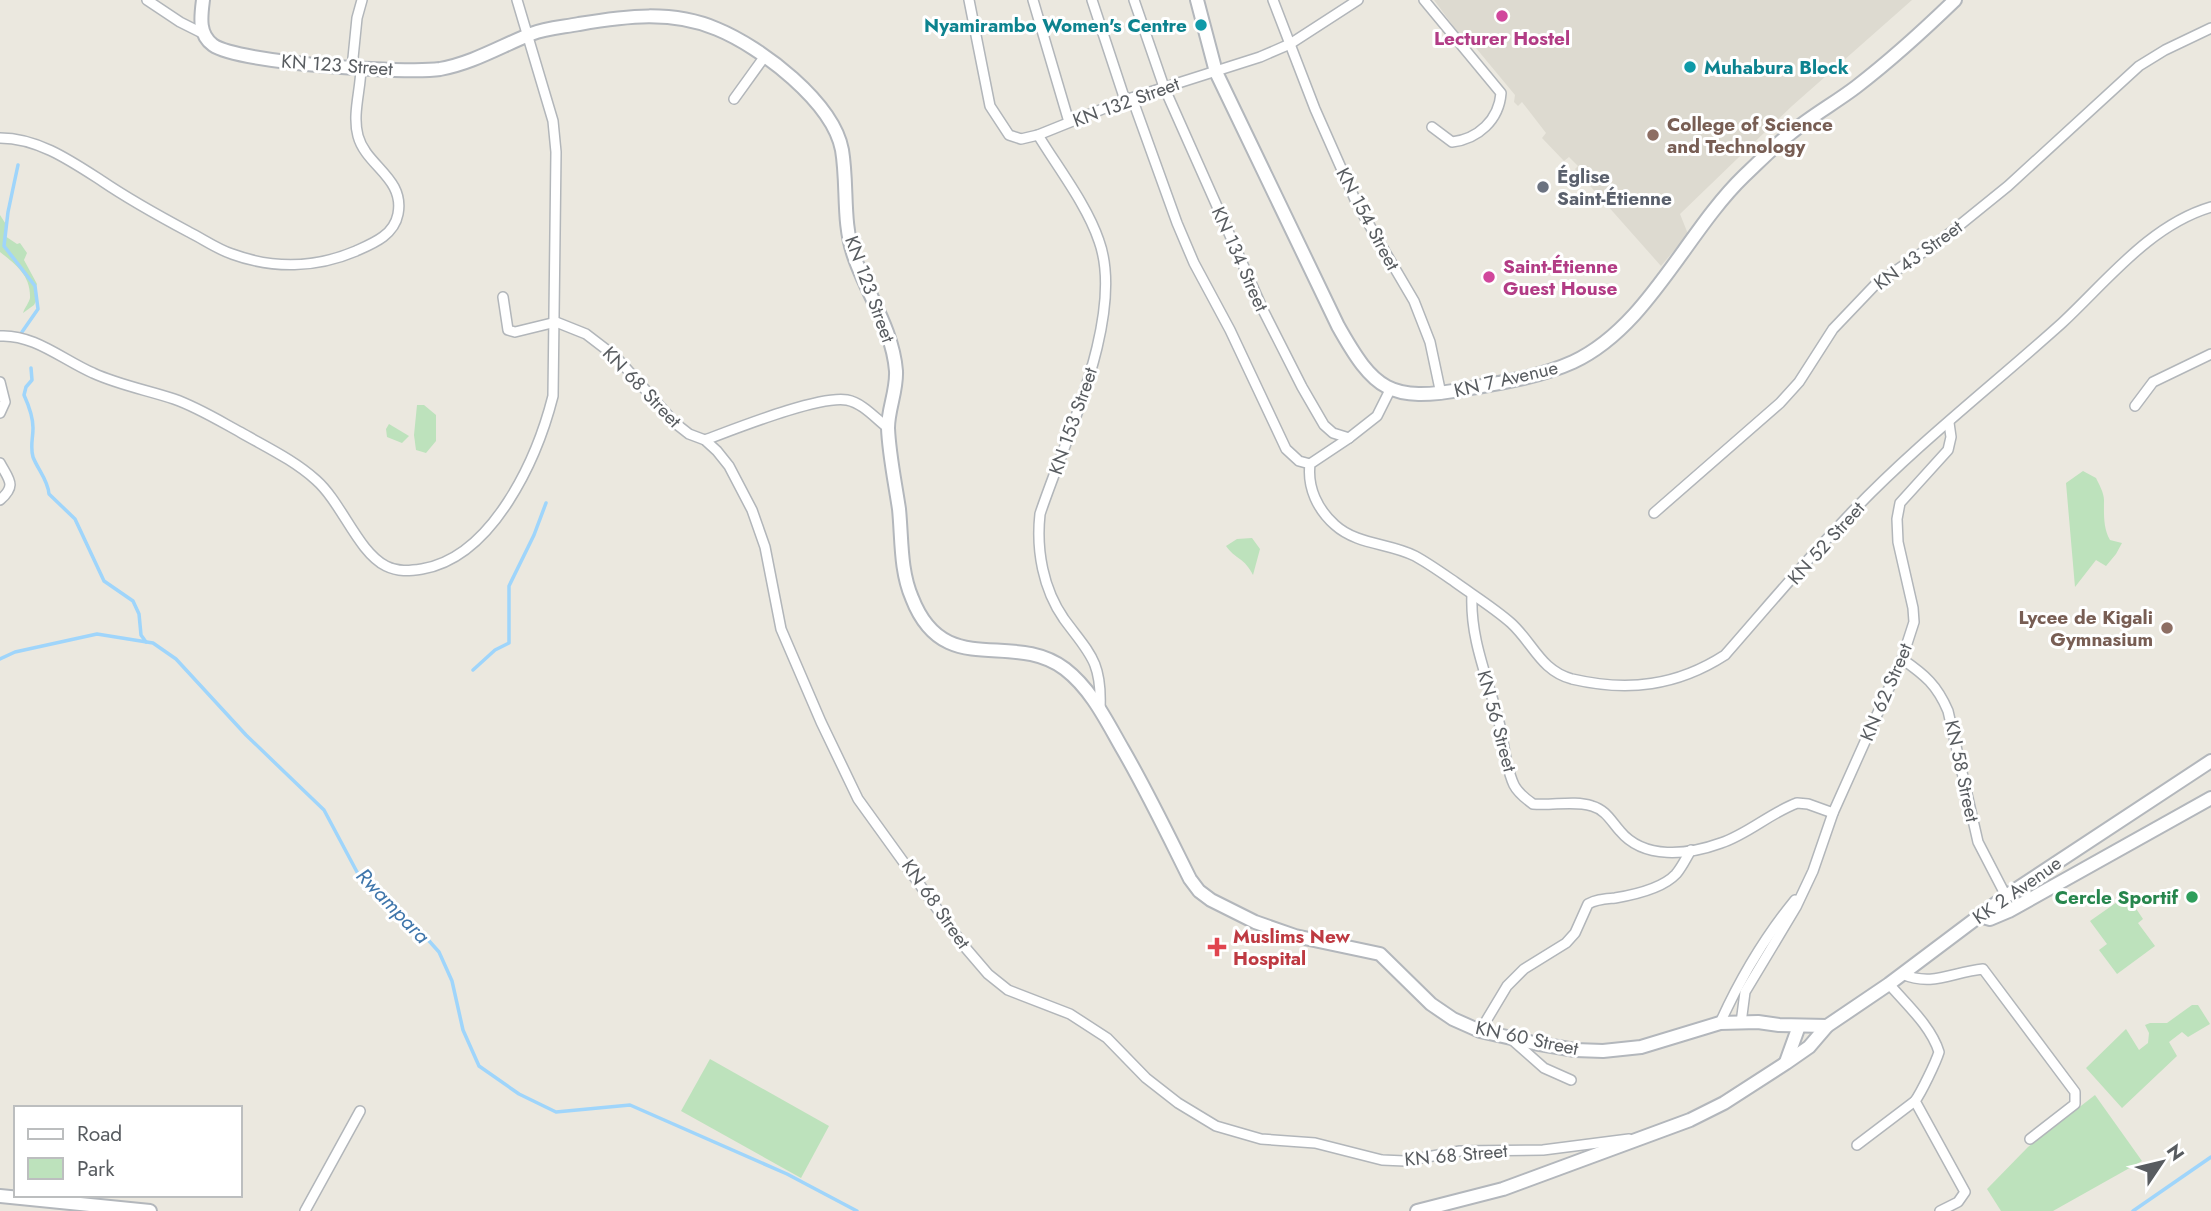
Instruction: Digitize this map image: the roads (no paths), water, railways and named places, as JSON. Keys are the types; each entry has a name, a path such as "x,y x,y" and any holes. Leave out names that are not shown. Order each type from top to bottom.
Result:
{"main road":[{"path":"202,33 203,0"},
{"path":"1197,0 1216,72 1338,326 1363,368 1390,390"},
{"name":"KN 7 Avenue","path":"1390,390 1409,394 1441,394 1545,373 1597,348 1632,316 1741,179 1790,133 1890,60 1955,0"},
{"name":"KN 123 Street","path":"202,33 209,42 229,52 275,60 409,70 438,69 495,52 541,30 622,18 677,17 716,29 765,56 825,112 835,127 841,146 848,233 854,255 882,322 895,365 895,388 888,428 904,573 912,599 929,626 951,645 1000,651"},
{"name":"KN 60 Street","path":"1000,651 1038,655 1051,660 1078,681 1100,708 1132,764 1190,879 1199,891 1255,922 1285,933 1380,954 1437,1008 1453,1019 1480,1031 1508,1037 1575,1050 1603,1051 1641,1047 1720,1023 1799,1026"},
{"name":"KK 2 Avenue","path":"1417,1211 1503,1189 1690,1120 1724,1103 1809,1047 1828,1026 2006,896 2211,761"},
{"path":"1979,916 1990,919 2010,911 2211,797"},
{"path":"1786,1063 1799,1026 1828,1026"},
{"path":"0,1196 150,1211"}],"street":[{"path":"148,0 202,33"},
{"path":"0,138 36,145 65,157 157,215 230,253 279,265 324,262 351,253 381,239 389,232 398,216 399,204 391,180 370,156 359,137 356,118 356,18 362,0"},
{"path":"0,336 39,344 70,363 112,381 176,400 214,416 292,461 336,501 371,556 387,566 404,572 436,566 462,553 481,537 535,452 553,396 558,196 556,152 553,121 517,0"},
{"path":"969,0 990,106 1009,135 1021,139 1038,135"},
{"path":"1033,0 1069,122"},
{"path":"1092,0 1194,263 1230,330 1286,449 1299,461 1310,464 1377,416 1390,390"},
{"name":"KN 134 Street","path":"1134,0 1164,87 1264,312 1324,425 1333,433 1349,438"},
{"name":"KN 154 Street","path":"1273,0 1315,109 1357,204 1419,312 1430,342 1441,394"},
{"name":"KN 132 Street","path":"1038,135 1129,99 1216,72 1290,44 1358,0"},
{"path":"1424,0 1501,93 1485,129 1477,135 1452,142 1432,127"},
{"name":"KN 43 Street","path":"1654,513 1780,403 1798,382 1833,329 1875,285 1945,237 2008,186 2139,66 2211,27"},
{"path":"734,99 765,56"},
{"name":"KN 153 Street","path":"1038,135 1090,220 1100,242 1107,282 1094,360 1042,507 1038,528 1040,556 1048,588 1063,618 1088,648 1094,661 1101,691 1100,708"},
{"name":"KN 52 Street","path":"1310,464 1308,475 1317,504 1336,527 1351,535 1414,556 1508,621 1524,635 1540,660 1555,673 1573,679 1624,687 1665,683 1702,670 1725,655 1852,512 1912,454 2062,323 2154,236 2173,223 2211,206"},
{"path":"503,297 506,327 512,332 556,322"},
{"name":"KN 68 Street","path":"556,322 586,334 602,345 625,366 662,411 689,434 705,440 729,466 752,510 765,547 781,629 858,799 964,946 988,974 1008,990 1070,1014 1107,1038 1146,1078 1178,1103 1216,1126 1261,1139 1315,1143 1382,1160 1405,1161 1460,1151 1542,1150 1648,1136"},
{"path":"2135,406 2153,382 2211,354"},
{"path":"0,382 5,406 0,412"},
{"path":"705,440 824,401 846,400 859,405 888,428"},
{"name":"KN 62 Street","path":"1741,1023 1745,992 1796,907 1813,872 1833,813 1902,659 1914,622 1898,542 1897,519 1900,503 1948,450 1951,437 1949,423"},
{"path":"0,463 11,484 0,500"},
{"name":"KN 56 Street","path":"1472,595 1474,642 1493,701 1510,772 1515,786 1523,797 1533,804 1591,805 1603,811 1620,832 1638,847 1657,852 1691,850 1721,843 1797,803 1833,813"},
{"name":"KN 58 Street","path":"1902,659 1920,671 1940,691 1948,710 1978,842 2006,896"},
{"path":"1480,1031 1507,986 1524,970 1566,943 1575,933 1588,904 1652,888 1676,874 1691,850"},
{"name":"KN 62 Street","path":"1720,1023 1755,954 1805,888"},
{"path":"1902,974 1916,980 1934,980 1983,969 1991,977 2075,1092 2075,1104 2030,1139"},
{"path":"1857,1145 1923,1092 1939,1052 1925,1026 1889,984"},
{"path":"1508,1037 1544,1068 1571,1080"},
{"path":"1915,1101 1965,1192 1958,1202 1940,1211"},
{"path":"305,1211 360,1111"}],"waterway":[{"path":"18,165 4,246 35,286 38,309 22,332"},
{"path":"31,368 32,380 24,395 32,419 33,457 49,494 75,519 104,581 133,601 139,614 141,635 146,642"},
{"path":"473,670 495,650 509,643 509,586 546,503"},
{"name":"Rwampara","path":"0,659 15,652 97,634 153,643 176,659 246,735 324,810 357,872 413,923 439,952 452,981 463,1030 479,1066 519,1094 556,1112 630,1105 787,1174 857,1211"},
{"name":"Rwampara","path":"2133,1211 2211,1157"}],"place":[{"name":"Lecturer Hostel","path":"1502,16"},
{"name":"Nyamirambo Women's Centre","path":"1201,25"},
{"name":"Muhabura Block","path":"1690,67"},
{"name":"College of Science and Technology","path":"1653,135"},
{"name":"Église Saint-Étienne","path":"1543,187"},
{"name":"Saint-Étienne Guest House","path":"1489,277"},
{"name":"Lycee de Kigali Gymnasium","path":"2167,628"},
{"name":"Cercle Sportif","path":"2192,897"},
{"name":"Muslims New Hospital","path":"1217,947"}]}
